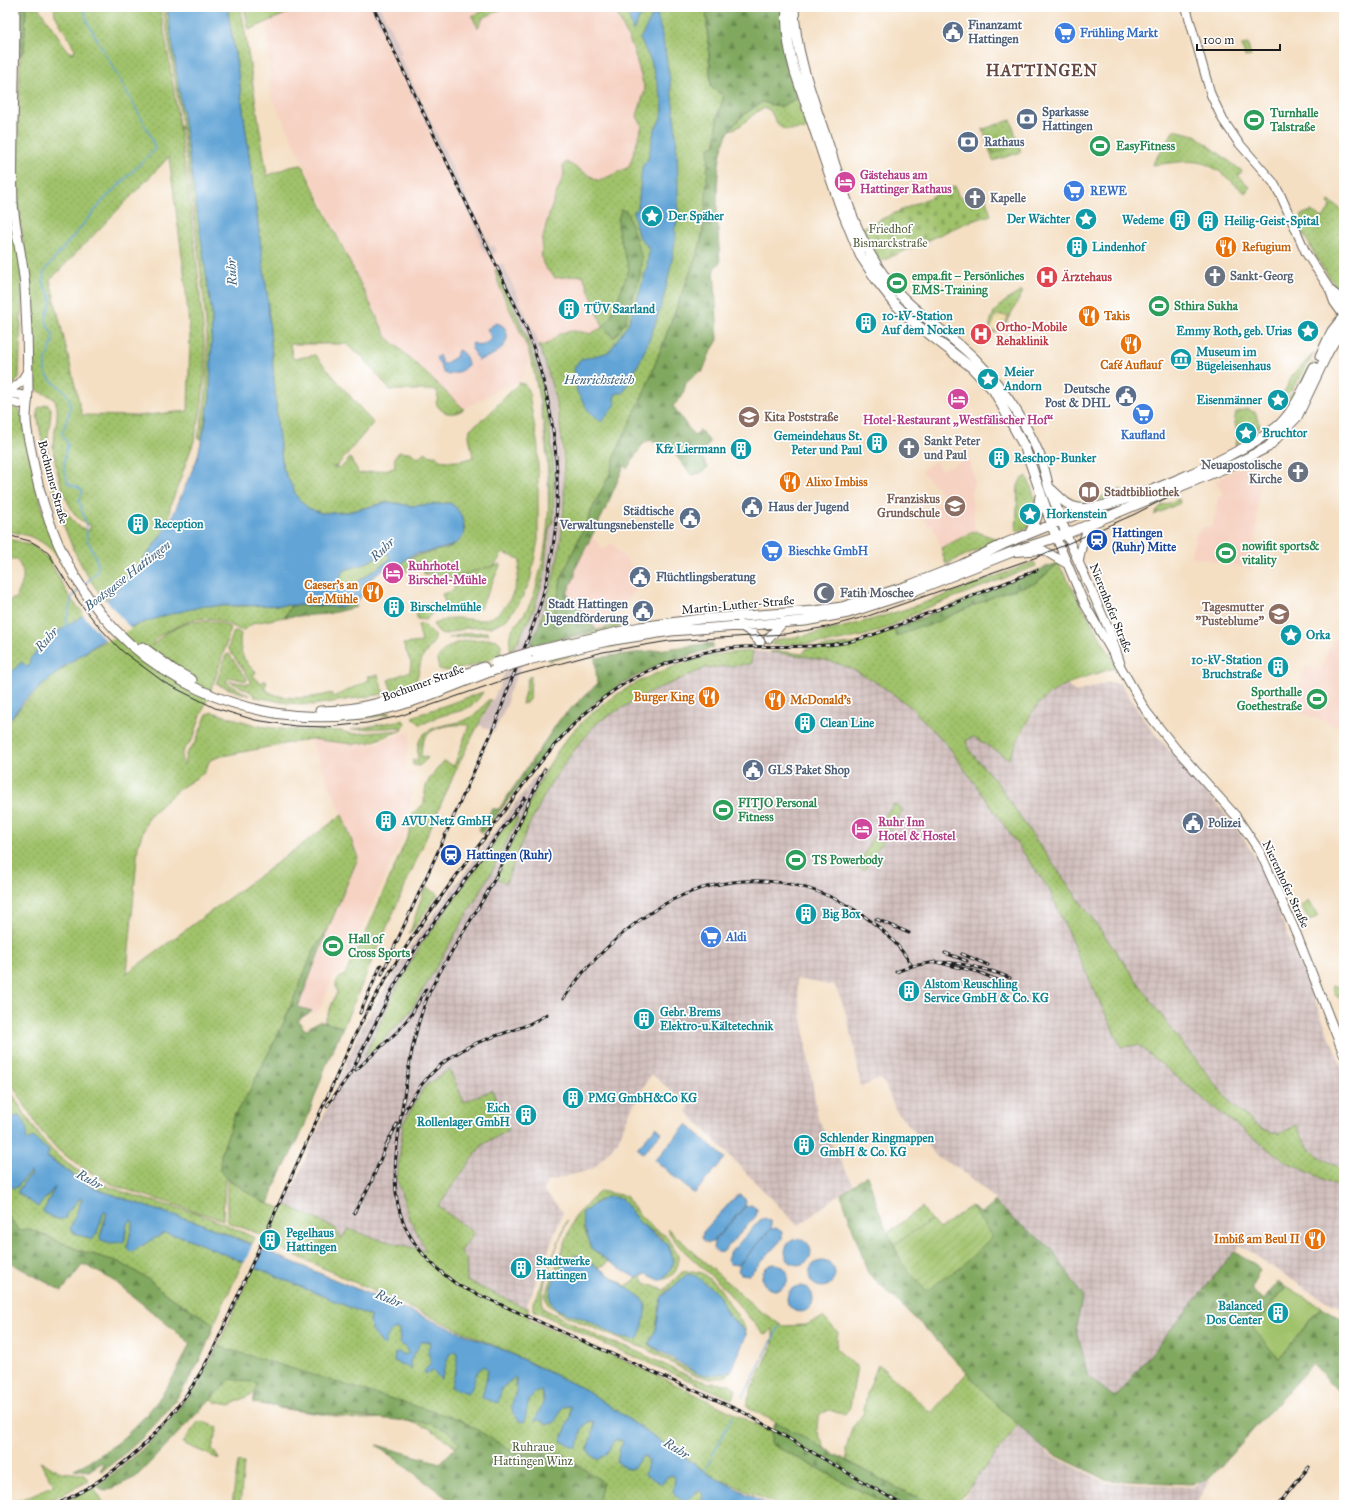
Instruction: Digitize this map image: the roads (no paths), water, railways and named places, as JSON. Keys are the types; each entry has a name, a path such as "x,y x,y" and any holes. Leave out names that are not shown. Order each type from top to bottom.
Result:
{"main road":[{"name":"Bochumer Straße","path":"15,7 14,205 24,276 28,400 38,455 49,499 74,570 104,608 140,645 174,670 219,695 260,705 313,711 386,705 406,700 493,667 534,655"},
{"path":"786,7 790,54 828,158 865,247 886,279 908,303 983,367 995,381 1040,457 1066,534"},
{"path":"794,7 794,20 805,74 852,237 860,254 881,287 898,308 911,320 971,366 994,391 1020,425 1041,495 1056,537"},
{"path":"1186,7 1211,95 1223,120 1238,142 1256,160 1273,182 1281,196 1306,253 1329,288 1334,302 1344,316"},
{"path":"852,237 865,247"},
{"path":"1329,288 1342,298"},
{"path":"898,308 908,303"},
{"name":"Martin-Luther-Straße","path":"534,655 628,629 700,619 815,611 842,607 874,597 961,565 1030,533 1093,508 1119,501 1203,468 1245,448 1270,432 1280,423 1296,403 1332,331 1344,316"},
{"name":"Martin-Luther-Straße","path":"534,655 671,631 814,620 866,608 955,576 1012,552 1066,534 1093,521 1237,463 1260,452 1274,442 1297,417 1328,352 1344,325"},
{"path":"7,393 20,383 28,370"},
{"path":"7,393 21,395 28,400 20,404 7,401"},
{"name":"Martin-Luther-Straße","path":"1049,487 1064,502 1071,506 1079,508 1093,508"},
{"path":"1030,533 1038,516 1041,495"},
{"name":"Nierenhofer Straße","path":"1079,561 1083,541 1088,528 1093,521"},
{"name":"Nierenhofer Straße","path":"1066,534 1112,638 1121,664"},
{"name":"Nierenhofer Straße","path":"1056,537 1084,602 1103,634 1112,653 1121,664 1149,716 1236,816 1258,849 1271,874 1297,935 1344,1055"},
{"name":"Martin-Luther-Straße","path":"1012,552 1043,550 1067,564"},
{"path":"759,615 769,623"},
{"path":"769,638 777,627 783,622"},
{"path":"740,625 750,631 760,642"}],"water":[{"name":"Ruhr","path":"167,7 227,7 239,78 267,293 278,431 283,468 297,497 308,508 321,513 348,512 389,502 411,506 450,503 460,514 464,533 460,540 454,545 408,557 400,566 396,563 392,564 352,592 353,594 369,582 372,586 355,604 352,603 341,607 312,605 204,606 167,615 130,627 103,640 62,668 25,700 7,723 7,678 21,662 28,667 30,663 29,660 49,637 107,600 140,565 169,524 197,459 205,426 210,397 212,314","holes":["384,553 387,553 390,557 389,560 349,588 344,585 340,577 344,570 364,564"]},
{"path":"626,7 645,7 633,31"},
{"name":"Henrichsteich","path":"656,9 666,55 673,101 678,170 678,217 674,230 676,232 669,275 651,335 634,374 623,393 618,393 615,395 614,401 616,404 602,422 590,413 577,392 574,369 578,362 583,359 609,352 628,324 647,267 649,250 646,244 638,236 633,212 638,208 642,167 648,159 654,131 663,111 662,100 651,61 640,39"},
{"path":"496,323 502,325 506,330 506,341 500,350 495,354 478,360 471,344 473,343 481,346 492,339 487,329"},
{"path":"458,350 465,356 468,365 461,371 449,375 444,373 436,358 439,355 442,363 444,364 456,357"},
{"path":"19,1116 26,1126 26,1138 28,1141 33,1137 49,1151 47,1157 91,1187 150,1208 197,1222 505,1351 586,1390 710,1475 769,1505 701,1505 703,1494 700,1491 696,1492 684,1503 673,1492 675,1479 673,1475 668,1476 662,1484 645,1475 648,1462 645,1456 641,1457 634,1468 627,1469 617,1462 620,1448 623,1443 621,1440 615,1440 606,1454 598,1460 588,1452 594,1429 594,1422 590,1421 586,1423 582,1429 576,1448 561,1441 570,1418 571,1406 563,1407 554,1423 547,1424 541,1420 535,1421 544,1400 542,1391 537,1392 531,1397 525,1421 521,1422 512,1411 517,1383 515,1377 502,1388 498,1403 482,1398 488,1371 485,1366 478,1371 473,1386 468,1393 451,1387 457,1365 457,1353 454,1351 449,1355 441,1380 433,1371 426,1374 424,1372 431,1362 428,1352 430,1342 421,1342 410,1362 412,1369 394,1361 395,1353 399,1352 402,1354 409,1354 406,1348 400,1343 399,1330 395,1329 390,1333 384,1346 371,1330 370,1316 184,1237 164,1233 131,1252 127,1248 133,1222 131,1220 127,1224 124,1242 111,1243 101,1240 100,1237 107,1213 104,1212 96,1235 91,1240 87,1237 77,1235 70,1229 82,1199 80,1198 66,1214 66,1218 57,1219 43,1212 55,1187 38,1207 17,1192 29,1176 31,1176 31,1171 17,1187 13,1188 7,1183 7,1127 13,1117"},
{"path":"687,1124 725,1158 694,1194 655,1160"},
{"path":"656,1127 662,1132 643,1153 637,1148"},
{"path":"740,1195 746,1200 745,1206 712,1242 705,1242 702,1238 703,1232 735,1197"},
{"path":"605,1197 615,1197 622,1200 640,1223 667,1244 674,1261 671,1269 662,1280 647,1274 636,1278 608,1261 591,1248 583,1222 583,1212"},
{"path":"751,1205 757,1209 756,1216 723,1252 716,1251 713,1248 714,1241 746,1206"},
{"path":"765,1218 771,1222 771,1229 738,1265 730,1264 727,1261 729,1254 760,1220"},
{"path":"776,1228 782,1232 782,1239 749,1275 741,1274 738,1271 740,1264 771,1229"},
{"path":"798,1239 807,1243 811,1252 807,1261 798,1265 789,1261 785,1252 789,1243"},
{"path":"577,1255 596,1266 643,1299 646,1306 643,1326 637,1340 622,1338 612,1334 589,1321 562,1311 552,1305 550,1292 555,1277 568,1260"},
{"path":"822,1261 831,1265 835,1274 831,1283 822,1287 813,1283 809,1274 813,1265"},
{"path":"775,1264 784,1268 788,1277 784,1286 775,1290 766,1286 762,1277 766,1268"},
{"path":"687,1274 696,1276 718,1294 728,1315 744,1330 746,1335 732,1370 720,1374 706,1375 697,1373 649,1344 656,1329 661,1298"},
{"path":"800,1286 809,1290 813,1299 809,1308 800,1312 791,1308 787,1299 791,1290"}],"waterway":[{"path":"83,7 88,23 143,121"},
{"path":"85,584 97,572 98,566 95,555 87,539 86,523 79,501 82,493 81,489 68,483 64,468 65,454 68,445 62,433 69,413 70,401 66,393 50,379 45,370 45,362 53,341 53,335 46,320 51,301 49,292 44,285 43,277 45,270 102,202 155,149 152,138 144,124"},
{"path":"395,567 401,558"},
{"path":"65,628 72,597 79,590"},
{"path":"743,1397 779,1327"},
{"path":"704,1472 732,1417"}],"tram line":[{"path":"7,535 30,541 47,551 79,602 100,628 122,651 165,683 215,708 255,720 295,726 327,727 367,723 400,716 521,674 603,652 669,641 785,634 827,627 868,616 1037,557 1135,514 1168,497"}],"railway":[{"path":"373,7 527,330 547,397 553,431 557,499 555,534 550,568 534,622 491,734 382,974"},
{"path":"55,1505 81,1492 128,1459 149,1440 168,1419 185,1396 201,1372 215,1346 355,1035 383,983 433,908 537,766 580,718 605,697 625,684 655,668 677,660 726,648 755,646 818,646 843,643 875,634 1037,570"},
{"path":"545,769 492,884 437,977 420,1017 408,1069 396,1154 395,1179 397,1202 404,1224 416,1245 434,1265 459,1286 743,1412 903,1505"},
{"path":"327,1106 352,1071 392,990 420,941 525,798"},
{"path":"563,999 596,959 626,931 660,906 696,890 721,884 745,881 770,881 795,885 819,892 842,903 864,916 885,932 902,951 912,966"},
{"path":"876,919 909,933"},
{"path":"945,953 967,961"},
{"path":"962,954 988,965"},
{"path":"896,972 912,966 936,962"},
{"path":"996,973 966,965 936,962 978,972 1009,985"},
{"path":"360,1013 381,965"},
{"path":"992,971 1010,978"},
{"path":"356,1070 399,1030 411,1015 426,989"},
{"path":"404,1112 420,1086 440,1065 452,1056 478,1042 527,1025 547,1014"},
{"path":"387,1144 397,1124"},
{"path":"354,1213 370,1185 389,1138"},
{"path":"1278,1505 1309,1467"},
{"path":"1017,1505 1036,1503 1054,1505"}],"place":[{"name":"Finanzamt Hattingen","path":"953,32"},
{"name":"Frühling Markt","path":"1065,33"},
{"name":"Sparkasse Hattingen","path":"1027,119"},
{"name":"Turnhalle Talstraße","path":"1254,120"},
{"name":"Rathaus","path":"968,142"},
{"name":"EasyFitness","path":"1100,146"},
{"name":"Gästehaus am Hattinger Rathaus","path":"845,182"},
{"name":"REWE","path":"1074,191"},
{"name":"Kapelle","path":"975,198"},
{"name":"Der Späher","path":"652,216"},
{"name":"Der Wächter","path":"1086,219"},
{"name":"Wedeme","path":"1180,220"},
{"name":"Heilig-Geist-Spital","path":"1208,221"},
{"name":"Lindenhof","path":"1077,247"},
{"name":"Refugium","path":"1226,247"},
{"name":"Sankt-Georg","path":"1215,276"},
{"name":"Ärztehaus","path":"1047,277"},
{"name":"empa.fit – Persönliches EMS-Training","path":"897,283"},
{"name":"Sthira Sukha","path":"1159,306"},
{"name":"TÜV Saarland","path":"569,309"},
{"name":"Takis","path":"1089,316"},
{"name":"10-kV-Station Auf dem Nocken","path":"866,323"},
{"name":"Emmy Roth, geb. Urias","path":"1308,331"},
{"name":"Ortho-Mobile Rehaklinik","path":"981,334"},
{"name":"Café Auflauf","path":"1131,344"},
{"name":"Museum im Bügeleisenhaus","path":"1181,359"},
{"name":"Meier Andorn","path":"988,379"},
{"name":"Deutsche Post & DHL","path":"1126,396"},
{"name":"Hotel-Restaurant „Westfälischer Hof“","path":"958,399"},
{"name":"Eisenmänner","path":"1278,400"},
{"name":"Kaufland","path":"1143,414"},
{"name":"Kita Poststraße","path":"749,417"},
{"name":"Bruchtor","path":"1246,433"},
{"name":"Gemeindehaus St. Peter und Paul","path":"877,443"},
{"name":"Sankt Peter und Paul","path":"909,448"},
{"name":"Kfz Liermann","path":"741,449"},
{"name":"Reschop-Bunker","path":"999,458"},
{"name":"Neuapostolische Kirche","path":"1298,472"},
{"name":"Alixo Imbiss","path":"790,482"},
{"name":"Stadtbibliothek","path":"1089,492"},
{"name":"Franziskus Grundschule","path":"955,506"},
{"name":"Haus der Jugend","path":"752,507"},
{"name":"Horkenstein","path":"1030,514"},
{"name":"Städtische Verwaltungsnebenstelle","path":"690,518"},
{"name":"Reception","path":"138,524"},
{"name":"Hattingen (Ruhr) Mitte","path":"1097,540"},
{"name":"Bieschke GmbH","path":"772,551"},
{"name":"nowifit sports& vitality","path":"1226,553"},
{"name":"Ruhrhotel Birschel-Mühle","path":"393,573"},
{"name":"Flüchtlingsberatung","path":"640,577"},
{"name":"Caeser's an der Mühle","path":"373,592"},
{"name":"Fatih Moschee","path":"824,593"},
{"name":"Birschelmühle","path":"394,607"},
{"name":"Stadt Hattingen Jugendförderung","path":"643,611"},
{"name":"Tagesmutter \"Pusteblume\"","path":"1279,614"},
{"name":"Orka","path":"1291,635"},
{"name":"10-kV-Station Bruchstraße","path":"1278,667"},
{"name":"Burger King","path":"709,697"},
{"name":"Sporthalle Goethestraße","path":"1317,699"},
{"name":"McDonald's","path":"775,700"},
{"name":"Clean Line","path":"805,723"},
{"name":"GLS Paket Shop","path":"753,770"},
{"name":"FITJO Personal Fitness","path":"723,810"},
{"name":"AVU Netz GmbH","path":"386,821"},
{"name":"Polizei","path":"1193,823"},
{"name":"Ruhr Inn Hotel & Hostel","path":"862,829"},
{"name":"Hattingen (Ruhr)","path":"451,855"},
{"name":"TS Powerbody","path":"796,860"},
{"name":"Big Box","path":"806,914"},
{"name":"Aldi","path":"711,937"},
{"name":"Hall of Cross Sports","path":"333,946"},
{"name":"Alstom Reuschling Service GmbH & Co. KG","path":"909,991"},
{"name":"Gebr. Brems Elektro-u.Kältetechnik","path":"644,1019"},
{"name":"PMG GmbH&Co KG","path":"573,1098"},
{"name":"Eich Rollenlager GmbH","path":"526,1115"},
{"name":"Schlender Ringmappen GmbH & Co. KG","path":"804,1145"},
{"name":"Imbiß am Beul II","path":"1315,1239"},
{"name":"Pegelhaus Hattingen","path":"270,1240"},
{"name":"Stadtwerke Hattingen","path":"521,1268"},
{"name":"Balanced Dos Center","path":"1278,1313"}],"district":[{"name":"HATTINGEN","path":"1042,70"}],"park label":[{"name":"Friedhof Bismarckstraße","path":"890,236"},
{"name":"Ruhraue Hattingen Winz","path":"533,1454"}],"water label":[{"name":"Bootsgasse Hattingen","path":"127,575"}]}
